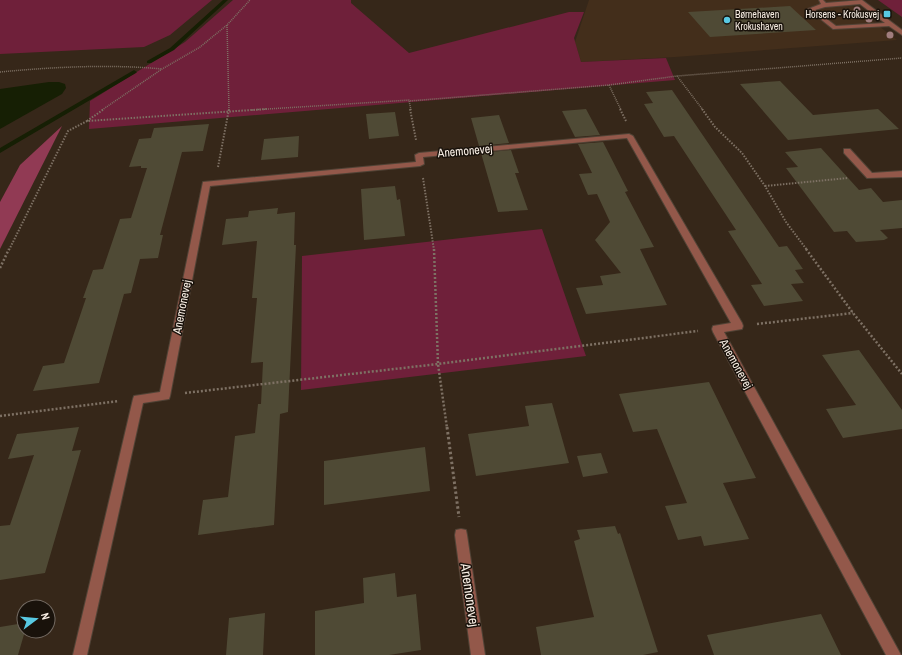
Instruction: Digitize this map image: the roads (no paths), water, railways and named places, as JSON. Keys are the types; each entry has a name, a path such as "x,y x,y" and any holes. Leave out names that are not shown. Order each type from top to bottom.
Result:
{"street":[{"path":"820,0 826,5"},
{"path":"890,24 835,28 811,9 826,5 860,1 902,33"},
{"name":"Anemonevej","path":"80,655 138,399 165,396 206,184 629,136 738,326 717,329 894,655"},
{"path":"847,151 870,176 902,174"},
{"name":"Anemonevej","path":"461,535 478,655"}],"waterway":[{"path":"149,62 172,49 226,0"},
{"path":"0,151 134,72"}],"place":[{"name":"Horsens - Krokusvej","path":"887,14"},
{"name":"Børnehaven Krokushaven","path":"727,20"}]}
